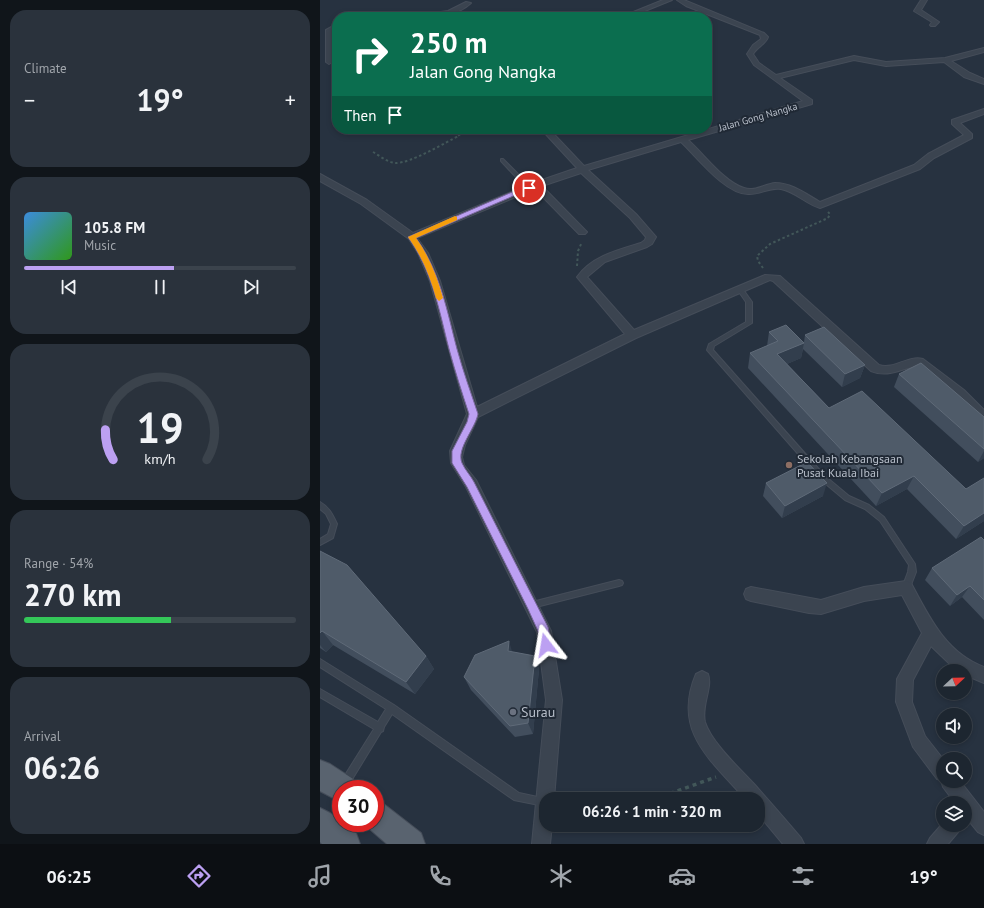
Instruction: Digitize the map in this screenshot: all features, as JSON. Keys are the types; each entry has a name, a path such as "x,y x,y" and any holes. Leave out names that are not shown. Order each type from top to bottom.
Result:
{"main road":[{"path":"384,822 410,844"},
{"path":"320,823 345,844"}],"street":[{"path":"637,12 669,0"},
{"name":"Jalan Gong Nangka","path":"680,0 706,12"},
{"path":"924,0 917,11 935,21 936,22 933,25"},
{"path":"452,12 468,3"},
{"name":"Jalan Gong Nangka","path":"712,14 762,34 765,37 764,40 755,46 750,54 756,64 809,102 712,130"},
{"path":"329,62 329,30 332,28"},
{"path":"775,77 854,58 886,64 945,60 984,50"},
{"path":"945,60 967,75 984,82"},
{"path":"320,64 332,62"},
{"path":"683,139 730,184 744,191 753,191 774,185 783,186 820,205 917,167 931,156 969,136 954,122 984,111"},
{"path":"550,134 583,170 633,216 651,237 649,242 644,245 601,260 587,270 582,277 632,335"},
{"name":"Jalan Gong Nangka","path":"412,237 533,186 607,161 700,134"},
{"path":"320,177 364,202 412,237 423,253 435,281 473,414 472,422 457,451 457,463 471,484 544,631 554,700 547,792"},
{"path":"533,186 582,232"},
{"path":"473,414 632,335 769,277 776,278 875,368 879,370 887,370 919,362 960,393 984,417"},
{"path":"752,594 809,606 821,606 835,604 864,594 906,588 930,633 951,657 975,672 984,675"},
{"path":"930,633 905,679 904,702 919,741 936,764"},
{"path":"702,678 696,705 697,721 704,739 750,792"},
{"path":"765,809 795,844"},
{"path":"972,816 984,826"},
{"path":"541,844 542,832"},
{"path":"936,844 947,832"}],"lane":[{"path":"502,160 533,186"},
{"path":"740,289 749,302 749,323 711,345 710,350 823,478 847,498 867,508 882,519 912,564 912,572 906,588"},
{"path":"320,505 328,512 334,524 331,536 320,542"},
{"path":"532,605 619,583"},
{"path":"320,663 392,708 516,796 539,801"},
{"path":"320,693 380,728"},
{"path":"338,780 380,728 392,708"}],"path":[{"path":"373,152 388,162 400,163 463,134"},
{"path":"769,277 758,261 757,256 770,244 828,218 830,214 820,205"},
{"path":"582,232 583,240 578,251 577,264 582,277"},
{"path":"674,792 716,777 730,768"}],"building":[{"path":"786,325 804,343 777,354 829,408 862,391 966,489 984,478 984,513 964,526 914,476 882,493 750,353 778,341 769,332"},
{"path":"824,327 865,365 845,374 805,335"},
{"path":"921,363 984,417 984,449 899,374"},
{"path":"807,462 827,483 785,506 766,483"},
{"path":"981,537 984,540 984,600 970,586 957,595 932,568"},
{"path":"320,551 347,565 426,656 406,682 322,631 320,633"},
{"name":"Surau","path":"509,641 508,651 535,656 528,723 510,726 464,677 475,655"}],"slow traffic":[{"path":"439,298 435,281 423,253 412,237 455,218"}],"place":[{"name":"Sekolah Kebangsaan Pusat Kuala Ibai","path":"789,465"},
{"name":"Surau","path":"513,712"}],"route":[{"path":"529,188 477,208 412,237 423,253 435,281 473,414 472,422 457,451 457,463 471,484 532,605 544,631 546,645"}]}
